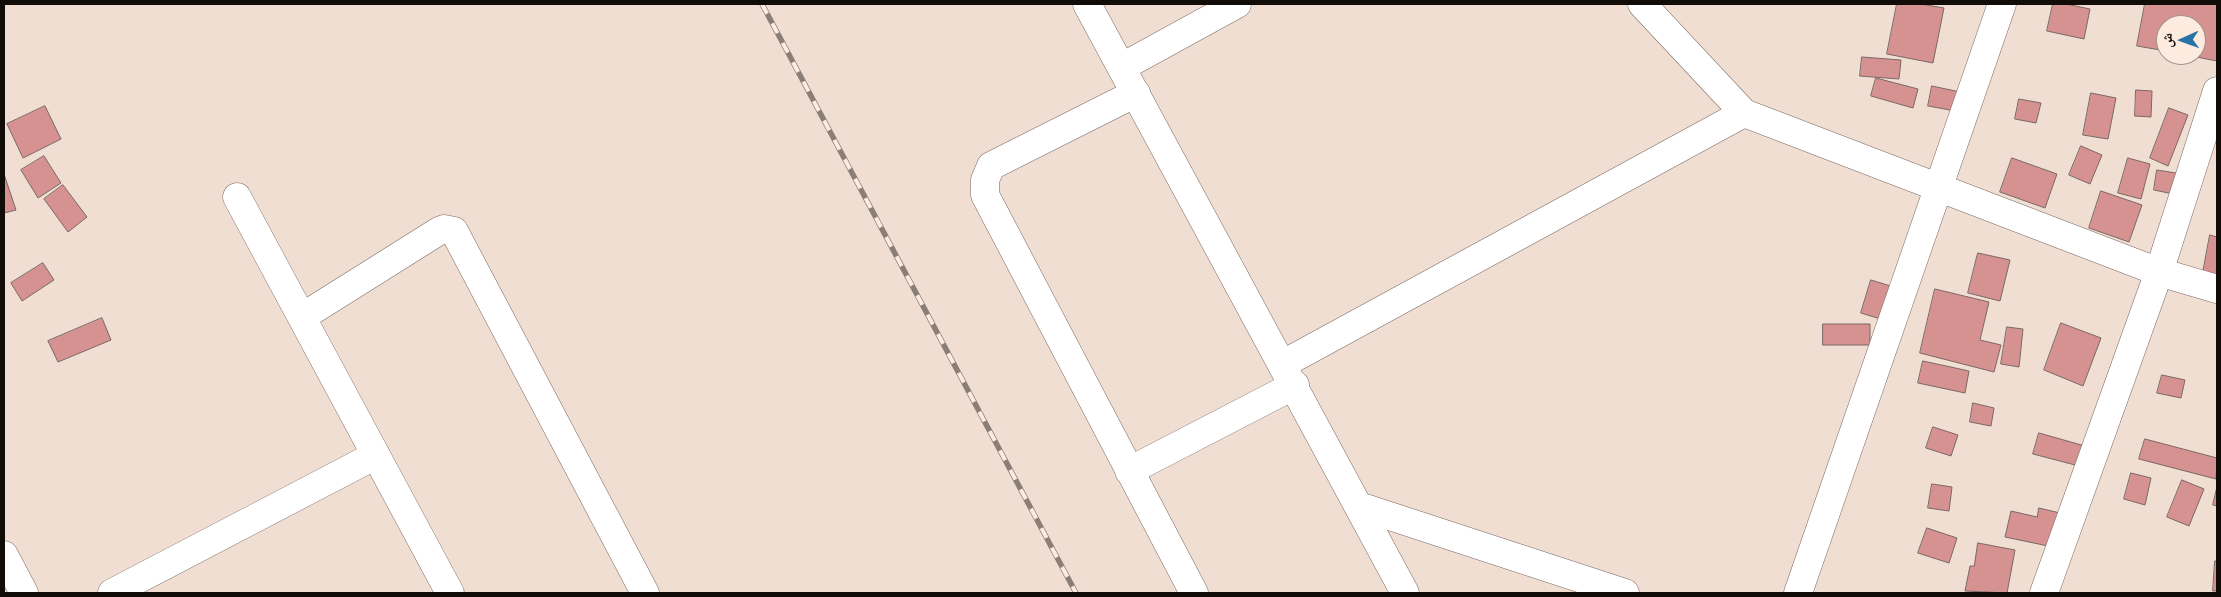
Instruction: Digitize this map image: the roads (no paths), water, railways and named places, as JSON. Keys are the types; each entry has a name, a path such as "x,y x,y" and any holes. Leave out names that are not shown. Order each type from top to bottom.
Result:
{"street":[{"path":"1087,4 1289,374 1405,593"},
{"path":"1122,67 1237,4"},
{"path":"1642,4 1744,113 2159,272 2217,289"},
{"path":"1798,593 2002,4"},
{"path":"2044,593 2159,272 2217,92"},
{"path":"1136,93 991,166 985,180 985,195 1194,593"},
{"path":"1129,471 1289,374 1744,113"},
{"path":"237,197 450,593"},
{"path":"302,317 439,231 444,229 454,231 645,593"},
{"path":"112,593 376,455"},
{"path":"1359,506 1625,593"},
{"path":"4,555 24,593"}],"railway":[{"path":"762,4 1076,593"}]}
